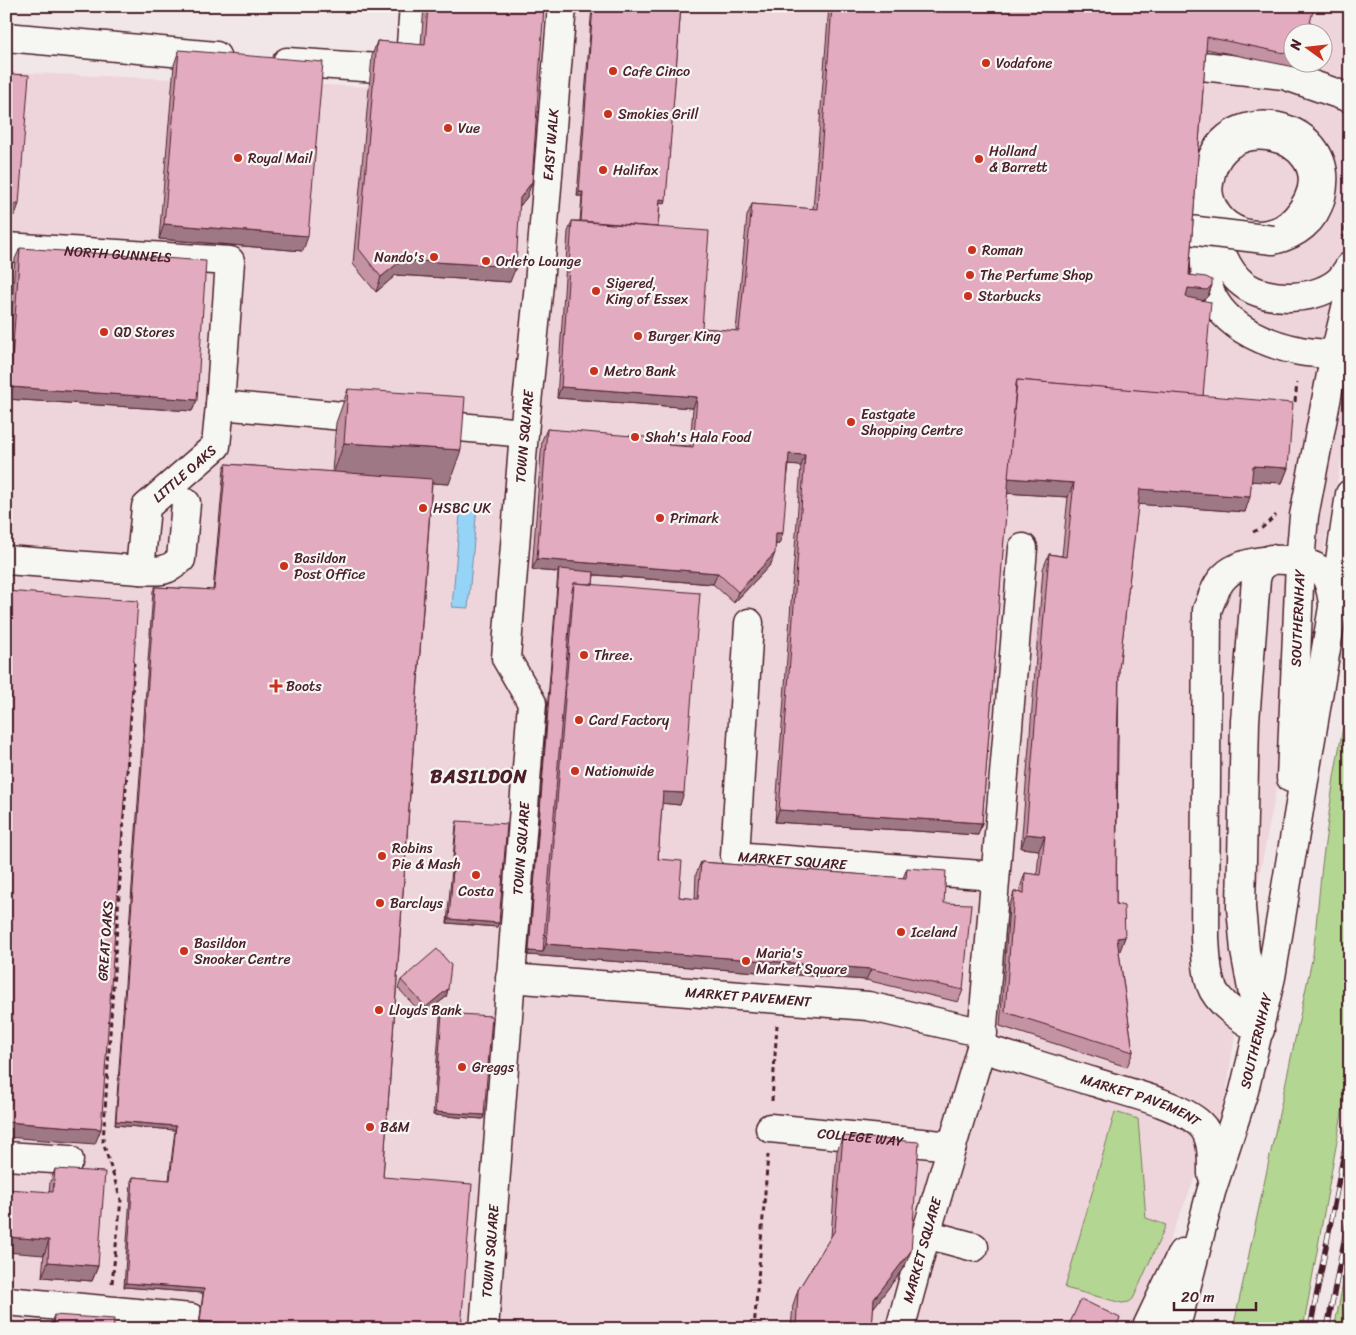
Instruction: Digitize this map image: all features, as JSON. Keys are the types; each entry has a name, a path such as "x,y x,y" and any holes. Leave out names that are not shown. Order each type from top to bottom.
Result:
{"street":[{"path":"6,36 253,59 409,70 414,6"},
{"name":"EAST WALK","path":"540,284 562,6"},
{"path":"1202,66 1284,75 1350,98"},
{"path":"1189,230 1273,240 1292,234 1307,222 1318,206 1323,178 1314,150 1300,136 1274,125 1254,125 1228,138 1215,153 1209,171 1208,190 1210,200 1219,217 1241,232 1268,235 1284,228 1305,207 1313,182 1306,160 1299,151 1284,140 1259,135 1252,136 1233,143 1220,155 1215,162 1210,177 1208,184 1208,189 1208,194 1207,281 1213,300 1229,320 1247,332 1276,344 1301,351 1345,353"},
{"path":"1208,194 1216,236 1232,272 1244,285 1259,293 1278,298 1298,298 1328,288 1340,280 1350,266"},
{"name":"NORTH GUNNELS","path":"6,247 230,261"},
{"name":"LITTLE OAKS","path":"140,570 146,507 216,446 230,261"},
{"name":"TOWN SQUARE","path":"484,1329 532,703 506,658 524,433 540,284"},
{"name":"SOUTHERNHAY","path":"1287,886 1300,562 1306,507 1345,353 1350,291"},
{"path":"220,405 524,433"},
{"name":"SOUTHERNHAY","path":"1173,1329 1179,1315 1211,1192 1244,1092 1260,1030 1287,886 1350,494"},
{"name":"LITTLE OAKS","path":"6,560 156,571 171,568 181,559 186,503"},
{"name":"MARKET SQUARE","path":"900,1329 982,1041 994,876 1023,548"},
{"path":"1260,1030 1245,951 1241,907 1241,842 1245,721 1256,580 1259,569 1271,559"},
{"path":"1260,1030 1242,1021 1211,987 1207,966 1205,920 1207,610 1216,588 1224,576 1237,567 1254,561 1271,559 1300,562 1323,573 1331,587 1333,607"},
{"name":"MARKET SQUARE","path":"749,623 735,856 994,876"},
{"name":"MARKET PAVEMENT","path":"510,978 868,1006 982,1041 1185,1113 1201,1124 1209,1138 1212,1161 1211,1192"},
{"name":"COLLEGE WAY","path":"770,1128 952,1146"},
{"path":"6,1156 69,1160"},
{"name":"SOUTHERNHAY","path":"1146,1329 1211,1192"},
{"path":"926,1234 974,1247"},
{"path":"6,1301 191,1318"}],"path":[{"path":"1295,402 1297,383"},
{"path":"1249,534 1262,528 1280,510"},
{"name":"GREAT OAKS","path":"109,1311 121,1200 103,1142 134,659"},
{"path":"754,1329 779,999"}],"shaded area":[{"path":"432,6 1350,6 1350,417 1257,888 1224,1108 1133,1329 6,1329 6,72 425,89"}],"green space":[{"path":"1350,688 1350,1069 1303,1329 1233,1329 1313,955 1322,865 1334,777"},
{"path":"1115,1112 1138,1119 1146,1218 1166,1225 1133,1299 1122,1303 1065,1288"},
{"path":"1350,1249 1350,1329 1334,1329"}],"water":[{"path":"461,504 477,506 468,608 452,607"}],"building":[{"name":"Vue","path":"428,6 544,6 532,182 520,198 516,267 402,260 381,277 359,249 377,41 425,45"},
{"path":"593,6 681,6 666,200 660,199 658,227 581,221 583,192 579,192"},
{"name":"Eastgate Shopping Centre","path":"832,6 1314,6 1310,22 1284,22 1284,53 1207,37 1189,275 1206,277 1212,280 1212,285 1207,290 1188,288 1186,297 1211,302 1203,396 1017,380 982,823 779,810 805,455 789,454 783,533 776,533 775,553 738,592 718,573 537,559 547,429 669,439 668,445 693,447 697,397 561,387 572,221 709,231 702,328 739,331 752,204 817,209"},
{"name":"Royal Mail","path":"179,50 323,62 308,236 164,224"},
{"path":"6,74 29,75 19,204 6,203"},
{"name":"QD Stores","path":"20,248 206,261 197,400 10,387"},
{"path":"1017,380 1293,403 1288,468 1253,466 1250,497 1140,489 1119,669 1117,744 1116,904 1124,906 1125,937 1117,938 1133,1052 1005,1012 1014,892 1024,893 1025,873 1040,875 1045,836 1026,834 1049,554 1066,557 1074,483 1008,478"},
{"path":"348,389 465,397 461,450 344,443"},
{"path":"226,464 432,479 383,1177 472,1184 461,1329 291,1329 200,1321 204,1289 126,1283 133,1177 170,1180 176,1126 116,1121 155,587 214,590"},
{"path":"559,569 594,572 593,584 574,583 572,590 543,952 529,951"},
{"path":"574,583 700,593 684,793 663,792 658,859 682,861 679,897 698,899 701,862 906,878 907,868 946,871 944,903 971,904 963,990 871,969 546,944"},
{"path":"6,591 138,601 101,1129 6,1122"},
{"path":"457,821 507,824 499,923 449,919"},
{"path":"437,949 451,965 448,989 426,1007 401,980"},
{"path":"442,1013 492,1016 484,1115 435,1112"},
{"path":"843,1136 919,1142 911,1251 874,1299 872,1329 796,1329 798,1290 835,1230"},
{"path":"55,1169 105,1172 98,1266 48,1262 49,1240 6,1237 6,1189 53,1192"},
{"path":"1081,1299 1120,1318 1115,1329 1067,1329"},
{"path":"54,1315 114,1319 113,1329 53,1329"}],"railway":[{"path":"1310,1329 1350,1122"},
{"path":"1327,1329 1350,1211"}],"place":[{"name":"Vodafone","path":"986,63"},
{"name":"Cafe Cinco","path":"613,71"},
{"name":"Smokies Grill","path":"608,114"},
{"name":"Vue","path":"448,128"},
{"name":"Royal Mail","path":"238,158"},
{"name":"Holland & Barrett","path":"979,159"},
{"name":"Halifax","path":"603,170"},
{"name":"Roman","path":"972,250"},
{"name":"Nando's","path":"434,257"},
{"name":"Orleto Lounge","path":"486,261"},
{"name":"The Perfume Shop","path":"970,275"},
{"name":"Sigered, King of Essex","path":"596,291"},
{"name":"Starbucks","path":"968,296"},
{"name":"QD Stores","path":"104,332"},
{"name":"Burger King","path":"638,336"},
{"name":"Metro Bank","path":"594,371"},
{"name":"Eastgate Shopping Centre","path":"851,422"},
{"name":"Shah's Hala Food","path":"635,437"},
{"name":"HSBC UK","path":"423,508"},
{"name":"Primark","path":"660,518"},
{"name":"Basildon Post Office","path":"284,566"},
{"name":"Three.","path":"584,655"},
{"name":"Boots","path":"276,686"},
{"name":"Card Factory","path":"579,720"},
{"name":"Nationwide","path":"575,771"},
{"name":"Robins Pie & Mash","path":"382,856"},
{"name":"Costa","path":"476,875"},
{"name":"Barclays","path":"380,903"},
{"name":"Iceland","path":"901,932"},
{"name":"Basildon Snooker Centre","path":"184,951"},
{"name":"Maria's Market Square","path":"746,961"},
{"name":"Lloyds Bank","path":"379,1010"},
{"name":"Greggs","path":"462,1067"},
{"name":"B&M","path":"370,1127"}],"district":[{"name":"BASILDON","path":"479,776"}]}
